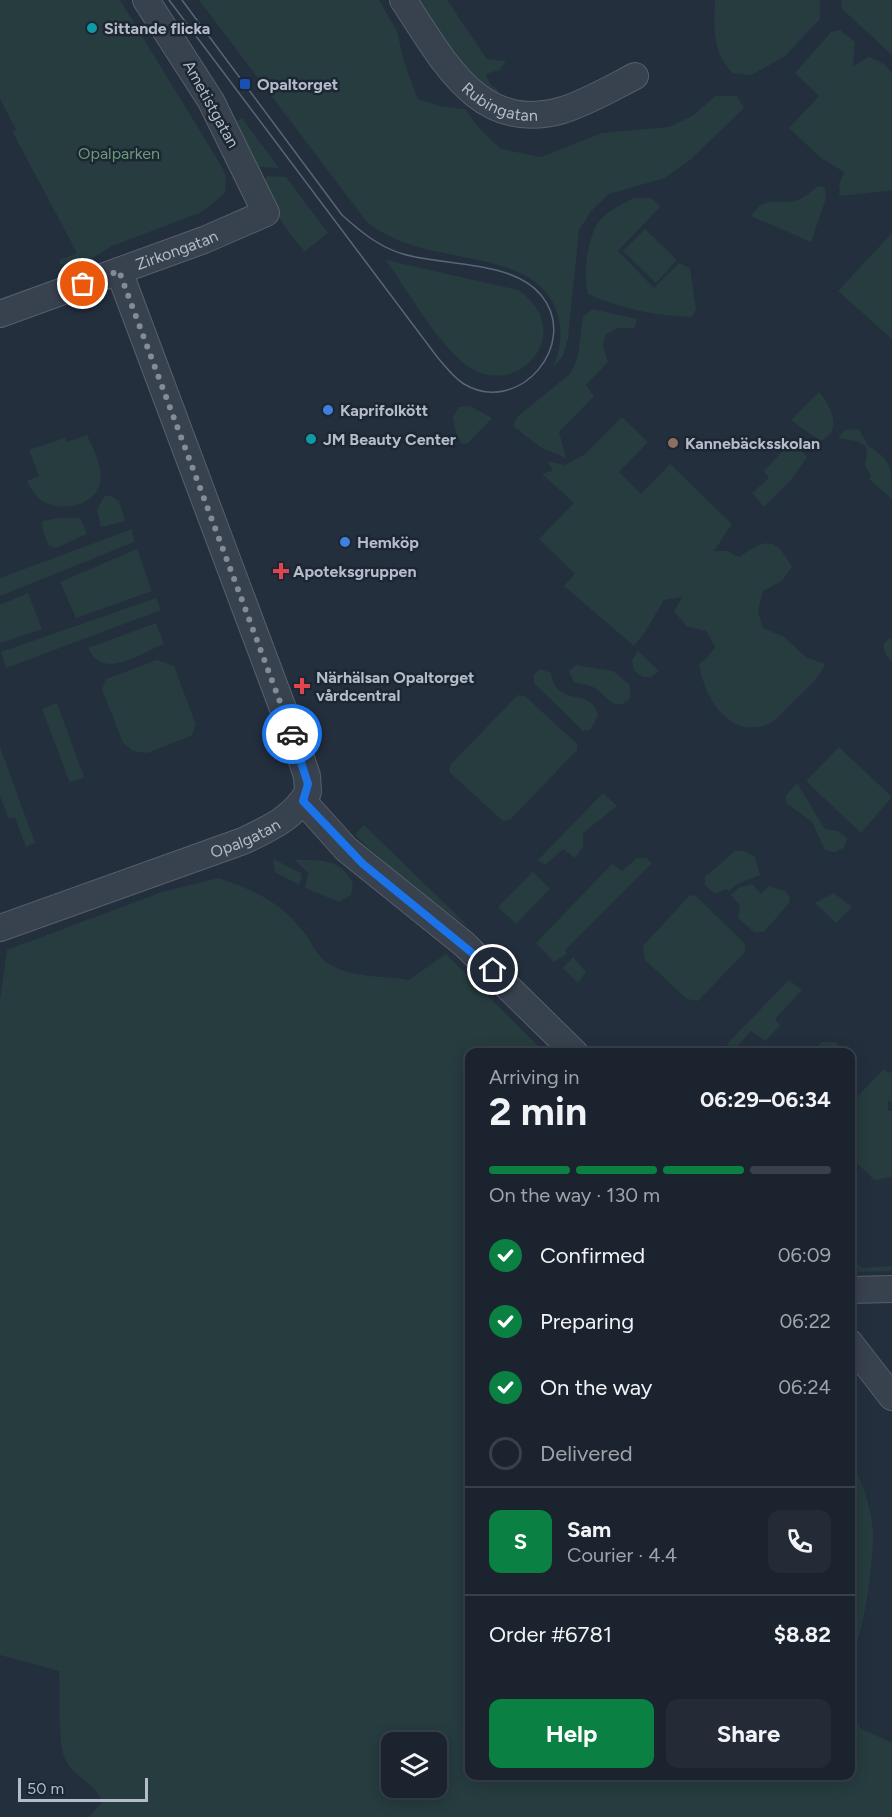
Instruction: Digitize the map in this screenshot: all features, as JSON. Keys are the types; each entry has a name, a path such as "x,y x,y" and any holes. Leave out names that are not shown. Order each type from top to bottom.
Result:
{"street":[{"name":"Ametistgatan","path":"146,0 211,101 266,213"},
{"name":"Rubingatan","path":"403,0 468,90 489,105 511,114 534,115 563,110 635,76"},
{"name":"Zirkongatan","path":"266,213 204,240 119,271 307,776 308,792 303,801"},
{"path":"0,314 119,271"},
{"path":"303,801 346,849 464,944 569,1048"},
{"name":"Opalgatan","path":"0,928 243,841 292,814 303,801"},
{"path":"855,1290 892,1289"},
{"path":"855,1349 892,1397"}],"green space":[{"name":"Opalparken","path":"0,0 120,0 219,162 226,175 225,193 202,212 112,246 82,264 60,264 59,260 77,253 12,131 16,130 0,99"},
{"path":"199,0 379,0 397,31 404,62 418,99 439,106 465,109 478,127 501,149 541,157 602,133 669,127 694,115 715,96 737,96 744,108 690,160 665,178 609,194 592,210 579,230 568,338 563,356 553,367 558,353 560,325 557,312 543,289 532,279 518,272 499,265 401,241 383,233 366,221"},
{"path":"417,0 447,0 487,59 506,61 499,70 486,74 490,84 498,90 500,98 464,73"},
{"path":"715,0 820,0 820,19 784,57 751,75 732,73 721,56 716,39"},
{"path":"842,0 892,0 892,55 841,8"},
{"path":"840,30 855,42 853,66 869,57 884,64 892,73 892,190 838,196 839,184 844,172 821,158 789,128 819,96 795,73 831,32"},
{"path":"242,118 279,168 256,167 234,123"},
{"path":"267,176 286,177 328,233 305,251 291,236 276,211 263,183"},
{"path":"819,186 825,188 826,198 811,242 751,216 761,205 798,200"},
{"path":"634,198 652,198 660,207 618,251 654,288 679,263 690,268 696,309 692,317 639,311 588,294 587,256 595,228 606,214"},
{"path":"645,229 677,260 656,283 623,251"},
{"path":"892,233 892,339 838,291"},
{"path":"386,260 518,290 535,307 543,324 542,342 534,357 521,369 505,375 486,374 466,365 455,356 434,330"},
{"path":"593,309 637,319 634,328 618,328 605,335 603,347 608,362 586,385 594,396 559,432 566,458 540,447 513,426 517,417 571,373 578,356 583,316"},
{"path":"819,392 827,403 833,418 832,431 820,441 791,420"},
{"path":"470,406 492,418 468,443 462,444 456,433 453,417 459,407"},
{"path":"622,417 648,442 619,472 641,494 670,464 732,524 714,551 727,551 739,557 757,546 770,543 780,550 792,567 782,581 763,591 758,611 763,628 784,637 806,657 825,664 812,683 768,724 754,727 741,726 720,712 712,701 699,664 715,647 706,631 686,626 674,611 683,597 664,600 634,646 564,586 575,574 539,539 574,503 542,474 553,470 547,461 565,465 584,455"},
{"path":"859,429 868,446 882,456 889,466 892,499 869,479 871,476 865,465 866,446 856,441 838,438 845,430"},
{"path":"87,435 100,472 101,478 97,492 91,498 76,505 51,505 41,500 27,481 39,476 29,450 65,438 67,442"},
{"path":"792,441 807,457 792,479 764,507 752,493 769,478 764,471"},
{"path":"105,496 111,496 119,501 125,521 101,527 97,509"},
{"path":"80,518 87,534 56,548 49,546 43,532 42,521"},
{"path":"132,529 134,542 0,596 0,578"},
{"path":"137,549 152,591 76,618 60,582"},
{"path":"28,593 42,629 0,643 0,605"},
{"path":"156,598 161,610 6,668 1,652"},
{"path":"156,623 164,644 133,658 112,664 103,663 95,658 88,648"},
{"path":"892,638 892,662 884,646"},
{"path":"638,651 659,671 651,677 642,677 634,670 632,660"},
{"path":"157,660 174,666 196,725 191,736 147,753 133,751 123,743 102,689 106,679"},
{"path":"576,665 613,671 630,685 630,698 625,703 615,704 593,687 574,682 569,671"},
{"path":"540,669 551,673 554,684 560,691 589,701 595,707 598,716 590,730 583,731 534,683 534,675"},
{"path":"518,695 525,696 577,744 577,750 510,820 503,821 449,772 450,765"},
{"path":"57,703 84,777 70,783 42,709"},
{"path":"0,747 35,843 26,847 15,817 9,819 0,796"},
{"path":"839,747 892,797 861,833 806,781"},
{"path":"797,783 825,829 838,831 847,838 844,848 835,852 825,850 812,822 786,803 786,795"},
{"path":"603,793 617,806 583,833 583,847 575,858 563,849 545,865 538,860"},
{"path":"364,825 470,928 410,884 355,835"},
{"path":"735,851 745,851 755,857 760,875 737,884 729,891 726,889 715,894 705,885 705,877"},
{"path":"637,858 646,858 652,863 565,950 567,954 554,962 536,943 612,864 622,871"},
{"path":"273,859 301,873 302,878 299,885 275,872"},
{"path":"295,860 329,862 343,869 353,884 351,895 339,902 305,888 308,873"},
{"path":"533,872 550,889 516,924 498,907"},
{"path":"219,878 275,904 303,931 318,954 338,969 358,974 409,980 446,954 540,1048 465,1048 465,1780 855,1780 855,1721 862,1729 892,1743 892,1817 89,1817 102,1802 94,1789 67,1763 64,1756 60,1727 59,1671 0,1655 0,1000 7,950 162,892"},
{"path":"752,884 761,894 769,886 785,891 790,897 789,903 764,932 754,932 738,918 740,906 731,895 738,888"},
{"path":"834,893 852,907 836,923 815,903"},
{"path":"690,895 696,896 745,944 745,952 698,1001 687,999 645,960 643,946"},
{"path":"573,957 586,972 578,983 563,968"},
{"path":"789,980 802,990 775,1019 780,1026 765,1041 751,1031 736,1048 727,1044"},
{"path":"822,1042 835,1042 840,1046 838,1048 816,1048"},
{"path":"884,1069 889,1073 892,1071 892,1103 888,1100 888,1111 892,1111 892,1177 875,1180 855,1162 855,1099"},
{"path":"855,1262 863,1268 892,1266 892,1271 855,1272"},
{"path":"855,1468 866,1496 873,1535 867,1599 855,1649"}],"tram line":[{"path":"169,0 453,376 464,384 485,392 505,391 523,383 538,370 549,353 554,334 551,314 541,295 528,284 495,270 420,258 394,251 356,227 342,215 182,0"}],"way so far":[{"path":"83,284 119,271 292,734"}],"place":[{"name":"Sittande flicka","path":"92,28"},
{"name":"Opaltorget","path":"245,84"},
{"name":"Kaprifolkött","path":"328,410"},
{"name":"JM Beauty Center","path":"311,439"},
{"name":"Kannebäcksskolan","path":"673,443"},
{"name":"Hemköp","path":"345,542"},
{"name":"Apoteksgruppen","path":"281,571"},
{"name":"Närhälsan Opaltorget vårdcentral","path":"302,686"}],"route":[{"path":"292,734 307,776 308,792 303,801 346,849 493,970"}]}
